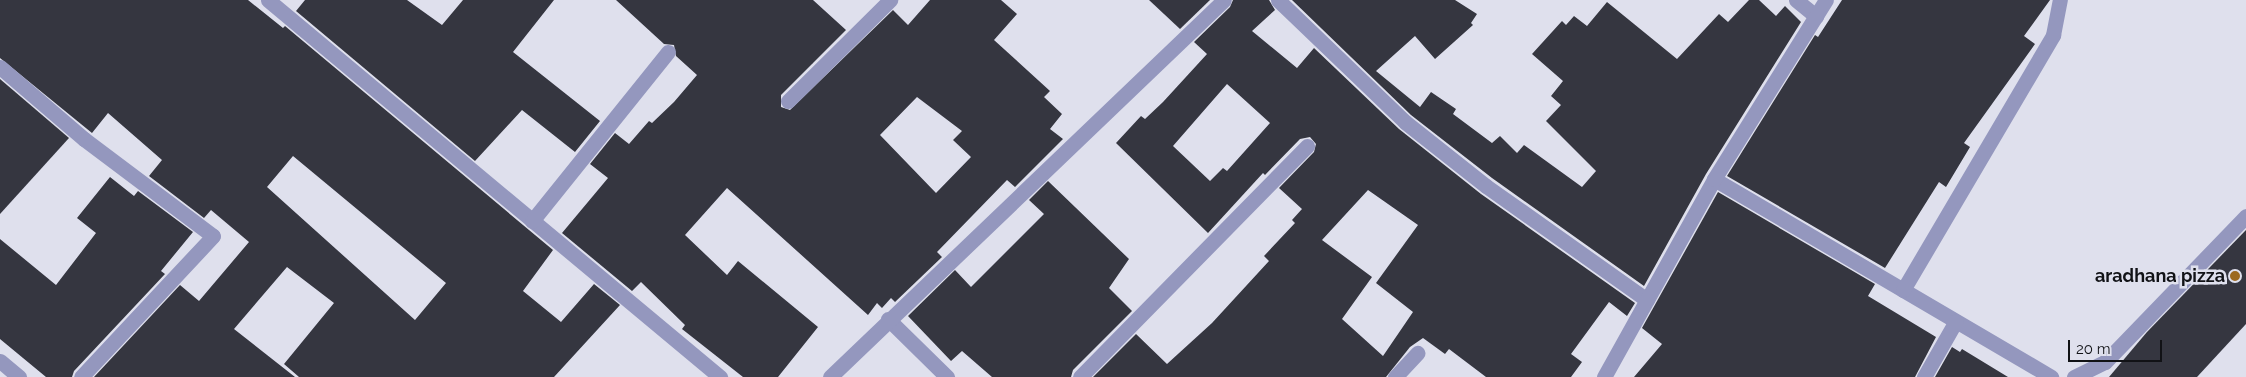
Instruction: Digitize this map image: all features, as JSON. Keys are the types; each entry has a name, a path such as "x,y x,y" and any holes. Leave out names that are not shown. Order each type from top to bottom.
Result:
{"street":[{"path":"268,0 720,377"},
{"path":"788,101 890,0"},
{"path":"830,377 888,319 1224,0"},
{"path":"1278,0 1405,122 1486,186 1647,300"},
{"path":"1796,0 1816,16"},
{"path":"1604,377 1714,179 1826,0"},
{"path":"1903,290 2053,35 2060,0"},
{"path":"532,221 668,52"},
{"path":"0,67 84,139 213,236 81,377"},
{"path":"1080,377 1307,146"},
{"path":"1714,179 2051,377"},
{"path":"2074,377 2105,362 2246,216"},
{"path":"888,319 947,377"},
{"path":"1924,377 1956,321"},
{"path":"1395,377 1417,353"},
{"path":"0,361 19,377"}],"building":[{"path":"0,0 248,0 283,28 285,26 553,250 523,291 561,322 594,284 620,305 554,377 299,377 284,364 334,303 287,267 234,329 295,377 94,377 180,285 199,301 249,242 211,210 204,218 149,176 162,160 108,113 92,133 0,58","holes":["293,156 446,283 415,320 267,187"]},
{"path":"305,0 407,0 442,25 463,0 554,0 513,52 600,121 575,152 522,110 475,161 296,11"},
{"path":"616,0 813,0 846,30 781,95 781,107 790,110 893,10 908,25 930,0 1001,0 1017,14 994,40 1050,91 1044,97 1062,114 1050,129 1063,139 1015,187 1007,180 937,252 942,257 895,302 891,298 882,308 877,303 868,315 727,188 685,235 727,275 738,261 818,327 778,377 743,377 682,329 685,325 641,282 632,291 562,233 608,178 590,164 615,133 629,144 649,121 652,123 674,102 697,75 676,56 674,45 664,44","holes":["917,97 962,131 953,140 971,157 936,193 880,135"]},
{"path":"1149,0 1210,0 1180,29"},
{"path":"1233,0 1269,0 1275,10 1252,31 1297,68 1314,48 1399,129 1481,194 1635,303 1627,316 1609,302 1571,354 1582,362 1571,377 1486,377 1449,349 1445,354 1423,338 1410,347 1386,377 1093,377 1136,334 1167,364 1212,323 1269,261 1264,256 1295,223 1292,220 1302,209 1279,188 1314,152 1316,144 1310,137 1300,139 1265,175 1263,173 1208,233 1116,143 1141,116 1145,119 1163,102 1207,54 1194,42 1230,7","holes":["1227,84 1270,123 1227,171 1223,168 1210,181 1173,146","1368,190 1418,225 1376,283 1413,312 1383,356 1342,319 1372,277 1322,240"]},
{"path":"1292,0 1455,0 1477,14 1471,23 1473,25 1435,59 1415,36 1376,71 1420,107 1431,92 1456,109 1453,114 1492,143 1500,136 1517,153 1524,145 1582,187 1596,171 1546,121 1561,105 1551,96 1563,81 1532,54 1562,21 1566,25 1574,16 1587,26 1607,2 1677,59 1719,14 1728,22 1749,0 1759,0 1776,16 1785,6 1801,22 1706,174 1644,286 1492,178 1411,115"},
{"path":"1842,0 2050,0 2024,36 2035,44 1964,143 1970,147 1946,187 1939,182 1885,268 1727,176 1815,35 1818,37"},
{"path":"0,79 69,138 0,214"},
{"path":"110,177 134,196 138,191 193,232 161,271 165,274 74,371 72,377 46,377 0,339 0,239 56,285 96,233 77,218"},
{"path":"1048,181 1129,259 1109,288 1132,311 1073,370 1071,377 992,377 962,351 951,361 908,316 955,270 971,287 1044,214 1029,200"},
{"path":"1718,192 1875,284 1868,296 1936,337 1915,377 1634,377 1662,344 1642,328"},
{"path":"2246,230 2246,324 2197,377 2109,377 2147,332"},
{"path":"1952,347 1960,352 1962,349 2008,377 1935,377"}],"place":[{"name":"aradhana pizza","path":"2235,276"}]}
